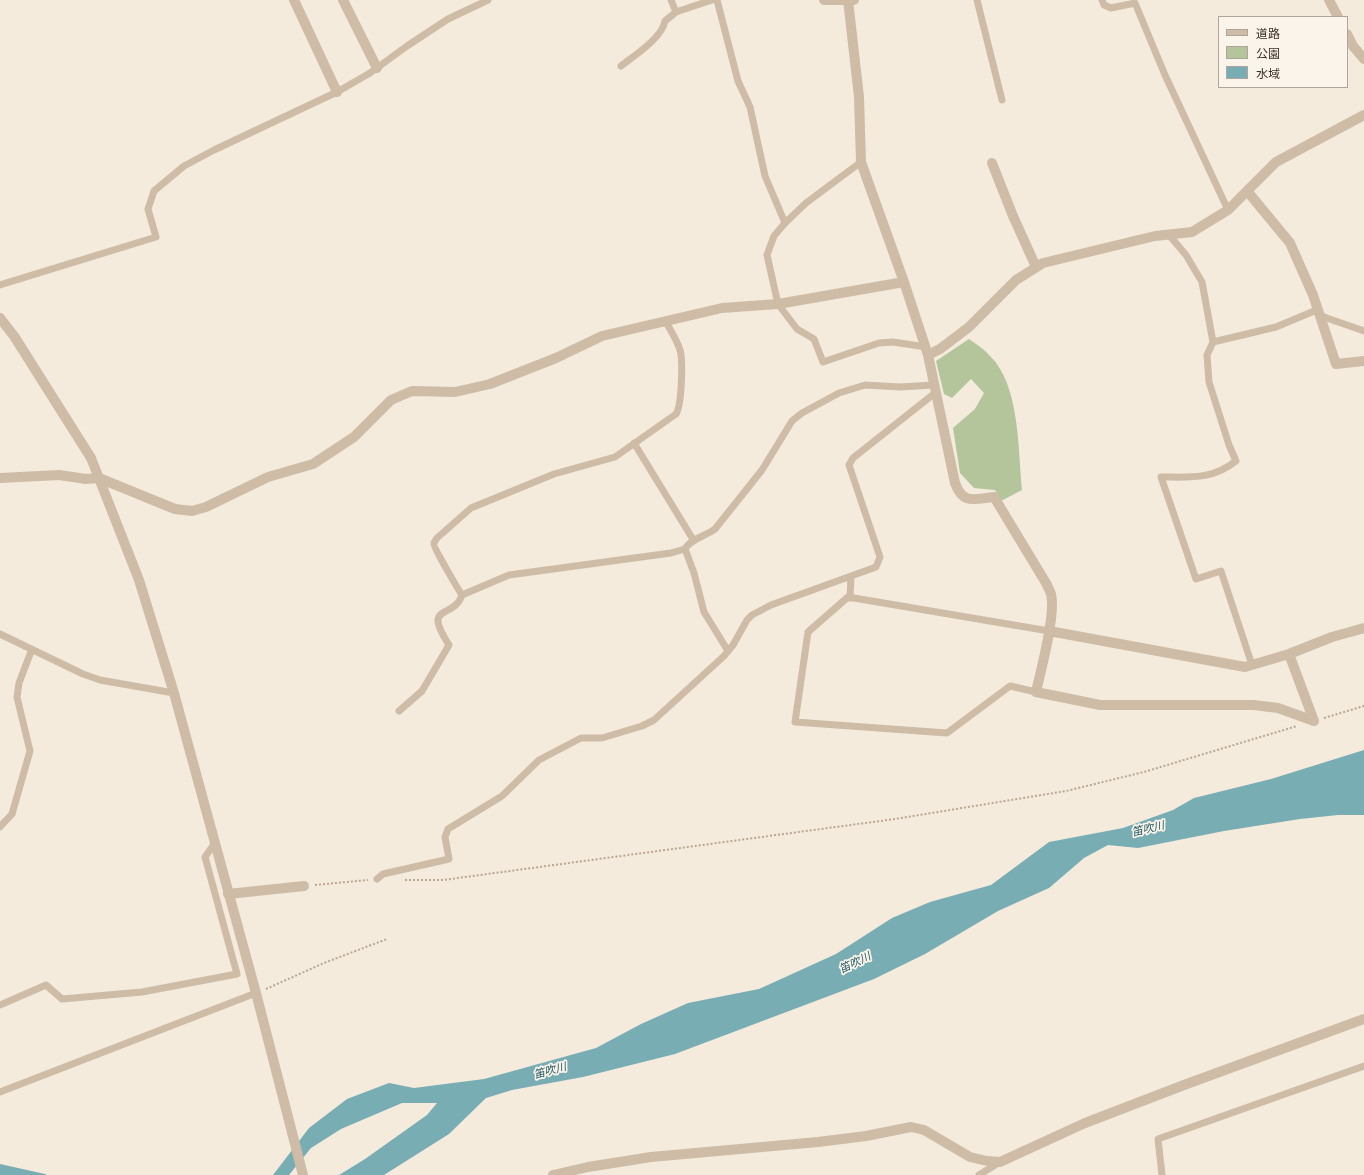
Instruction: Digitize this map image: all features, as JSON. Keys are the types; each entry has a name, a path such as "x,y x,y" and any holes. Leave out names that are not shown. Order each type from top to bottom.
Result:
{"street":[{"path":"294,0 337,92"},
{"path":"343,0 377,68"},
{"path":"824,0 850,0 859,97 860,162 904,282 927,351 959,493 970,499 994,497 1046,583 1051,594 1052,605 1049,631 1036,692 1100,705 1254,705 1278,708 1314,721"},
{"path":"1329,0 1337,16"},
{"path":"1348,36 1353,46 1364,59"},
{"path":"927,351 940,349 969,327 1016,280 1043,262 1169,234 1192,232 1228,210 1248,192 1276,162 1364,115"},
{"path":"992,164 1036,267"},
{"path":"1248,192 1290,243 1320,312 1336,364 1364,361"},
{"path":"0,478 59,475 86,479 99,478 175,509 192,511 206,507 268,477 313,464 354,437 391,400 412,391 455,392 490,384 556,358 602,336 722,308 778,304 904,282"},
{"path":"0,318 14,336 92,458 139,580 174,693 256,993 303,1175"},
{"path":"1049,631 1245,667 1289,654 1332,637 1364,628"},
{"path":"1289,654 1314,721"},
{"path":"228,894 304,886"},
{"path":"553,1175 588,1167 651,1158 804,1144 866,1136 911,1127 924,1130 970,1157 1000,1162 1092,1120 1364,1019"}],"lane":[{"path":"0,286 156,237 148,209 154,191 184,166 214,150 337,92 377,68 448,19 488,0"},
{"path":"671,0 676,12"},
{"path":"621,66 641,51 663,29 665,21 676,12 712,0"},
{"path":"717,0 738,81 750,107 765,176 784,223"},
{"path":"977,0 1002,100"},
{"path":"1102,0 1104,5 1111,8 1135,3 1165,75 1228,210"},
{"path":"860,162 806,203 784,223 774,236 767,255 778,304 797,329 814,339 823,362 879,343 893,342 927,351"},
{"path":"1169,234 1186,255 1202,282 1212,342 1207,355 1209,382 1229,445 1236,460 1224,470 1203,477 1161,477 1196,579 1221,571 1252,665"},
{"path":"1212,342 1276,327 1320,312 1364,331"},
{"path":"462,595 446,565 435,549 434,544 437,538 464,512 554,474 615,457 676,414 680,409 680,351 666,322"},
{"path":"399,711 422,691 449,645 438,628 438,621 441,613 455,605 462,595 509,575 671,554 685,549 688,544 715,529 762,470 792,421 802,413 839,393 865,385 935,389"},
{"path":"377,879 383,874 449,859 445,837 448,829 502,796 539,760 581,738 602,738 642,726 654,720 728,651 747,620 752,615 772,605 876,567 880,557 849,466 853,458 935,389"},
{"path":"634,443 694,541"},
{"path":"685,549 694,573 704,612 728,651"},
{"path":"850,598 851,576"},
{"path":"1036,692 1010,686 947,733 795,722 808,632 844,600 850,598 1049,631"},
{"path":"0,634 83,674 100,680 174,693"},
{"path":"0,827 12,814 30,751 17,697 19,683 32,649"},
{"path":"0,1005 46,985 62,999 142,992 237,974 205,857 215,843"},
{"path":"0,1092 256,993"},
{"path":"1162,1175 1158,1139 1364,1066"},
{"path":"979,1175 1000,1162"}],"path":[{"path":"399,880 451,879 895,819 1066,791 1144,772 1364,706"},
{"path":"304,886 377,879"},
{"path":"256,993 324,963 387,939"}],"green space":[{"path":"969,339 988,353 1000,368 1007,384 1016,419 1022,490 1001,501 995,490 974,488 960,473 953,428 975,409 984,393 971,379 952,398 944,394 936,361"}],"water":[{"name":"笛吹川","path":"1364,750 1364,815 1338,815 1300,819 1224,831 1138,848 1108,845 1084,858 1049,888 998,911 925,954 874,979 675,1054 583,1077 512,1090 486,1098 449,1134 384,1175 339,1175 365,1159 427,1115 437,1103 402,1103 341,1129 311,1148 289,1175 273,1175 309,1128 347,1099 389,1083 414,1088 484,1079 596,1048 641,1024 688,1003 759,989 836,954 892,918 930,902 991,885 1049,842 1123,828 1173,810 1194,798 1271,779"},
{"path":"0,1164 45,1174 47,1175 0,1175"}]}
